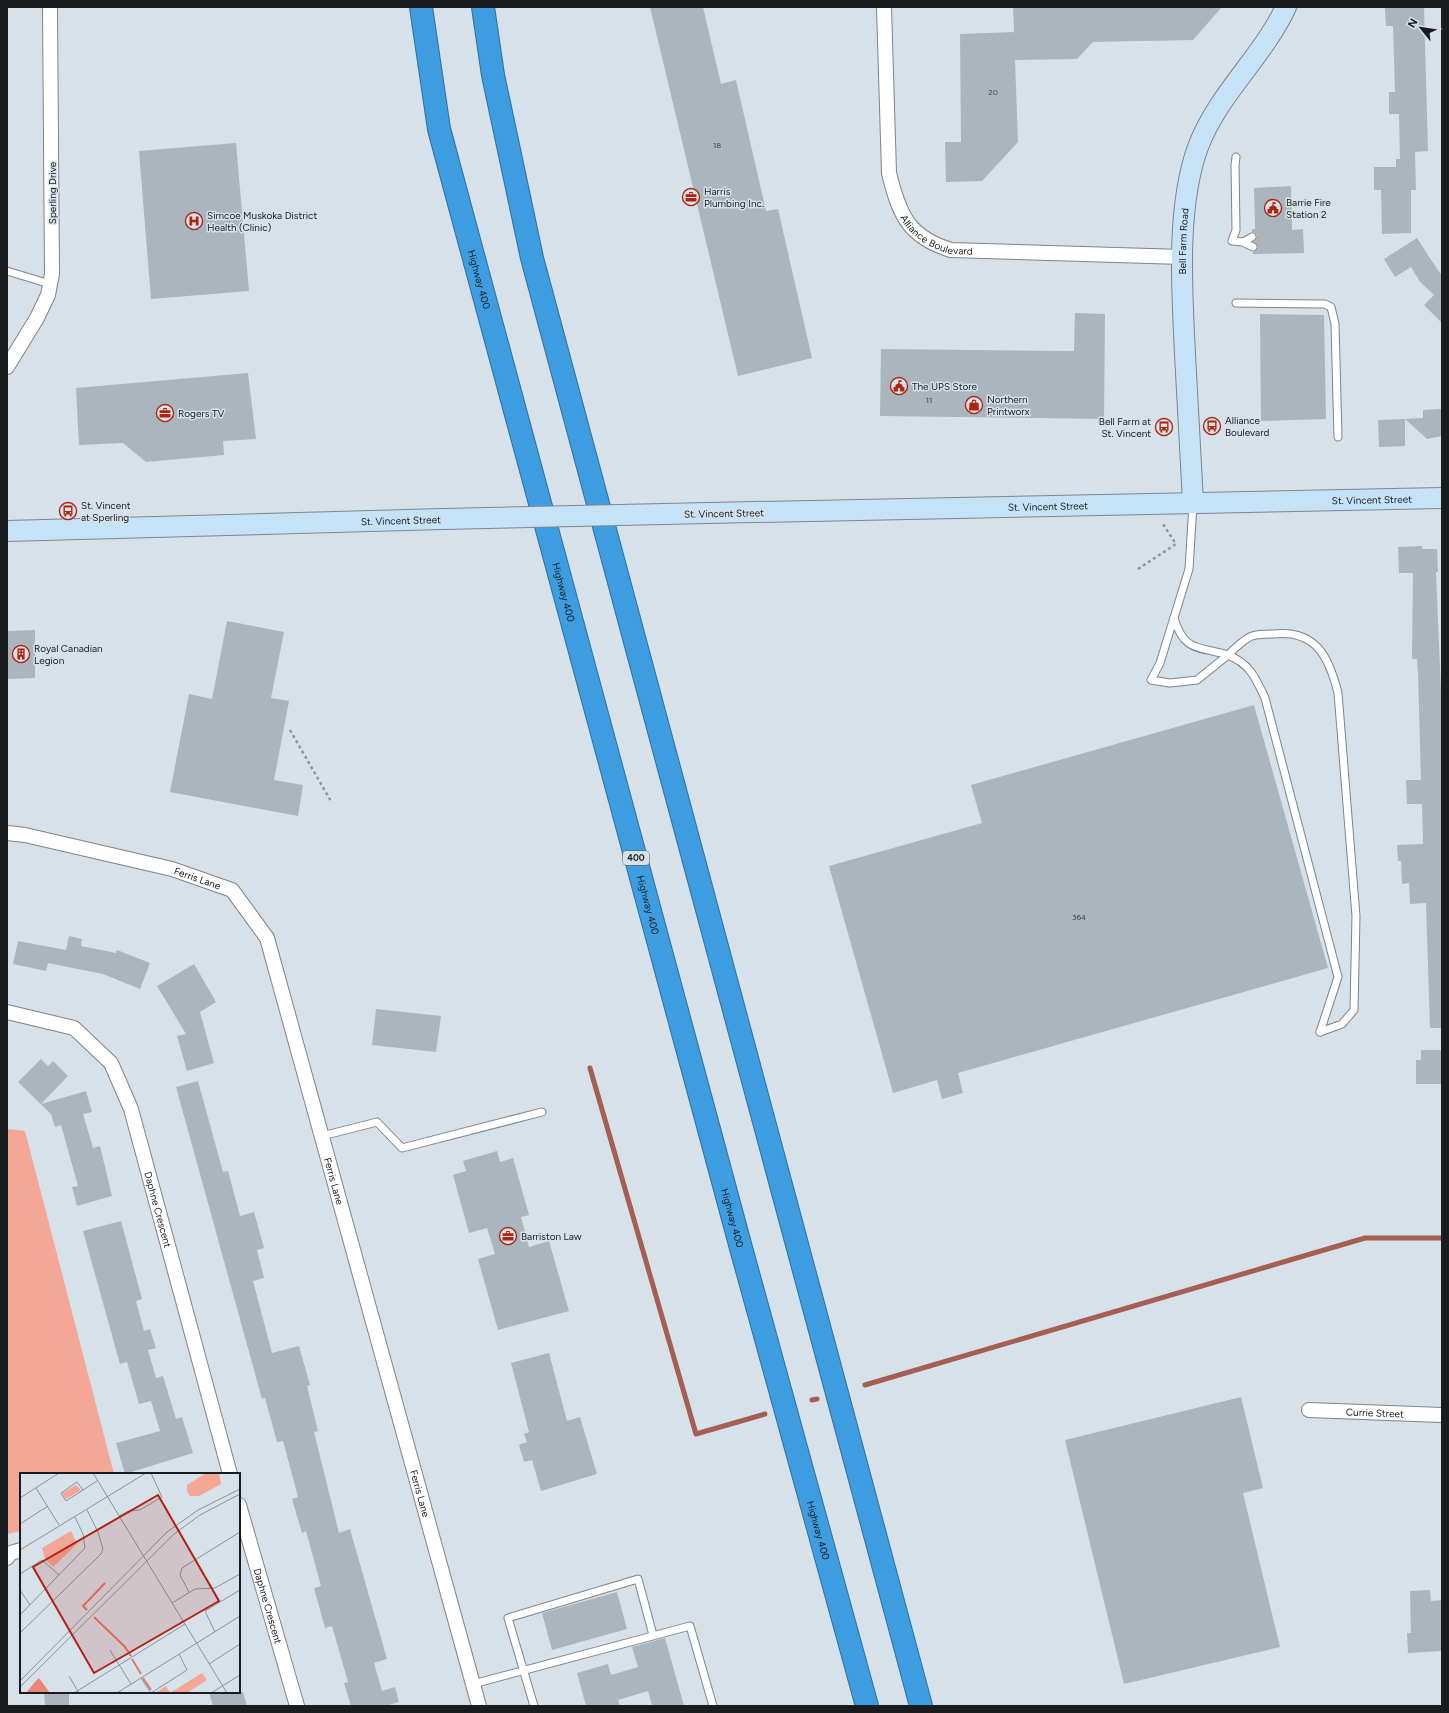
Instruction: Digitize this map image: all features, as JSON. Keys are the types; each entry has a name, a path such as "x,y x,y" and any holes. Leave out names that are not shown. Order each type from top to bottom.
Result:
{"highway":[{"name":"Highway 400","path":"421,7 441,137 741,1248 867,1706"},
{"path":"484,7 493,75 532,258 921,1706"}],"main road":[{"name":"Bell Farm Road","path":"1193,502 1183,304 1185,208 1190,178 1198,148 1211,118 1235,82 1272,32 1286,7"},
{"name":"St. Vincent Street","path":"7,531 443,519 1110,506 1193,502 1442,498"}],"street":[{"name":"Sperling Drive","path":"7,367 38,318 48,295 52,274 50,7"},
{"name":"Alliance Boulevard","path":"884,7 889,173 898,203 904,216 916,232 932,244 951,250 1183,257"},
{"name":"Ferris Lane","path":"7,833 25,835 172,869 232,890 267,938 479,1706"},
{"name":"Daphne Crescent","path":"7,1012 74,1028 111,1063 131,1109 230,1473"},
{"name":"Currie Street","path":"1309,1410 1442,1415"},
{"name":"Daphne Crescent","path":"240,1508 297,1706"},
{"path":"7,1558 11,1553 20,1550"}],"lane":[{"path":"1236,157 1236,230 1232,241 1243,242 1253,247"},
{"path":"1243,242 1252,237"},
{"path":"7,271 50,284"},
{"path":"1236,303 1325,304 1331,307 1335,324 1338,437"},
{"path":"1174,618 1178,632 1188,645 1228,655 1242,661 1253,674 1265,698 1338,977 1320,1032 1342,1024 1354,1010 1356,916 1336,687 1332,669 1320,649 1304,637 1284,633 1251,636 1228,655 1197,680 1170,683 1151,680 1160,663 1189,569 1193,502"},
{"path":"322,1136 377,1122 402,1148 542,1112"},
{"path":"534,1706 508,1618 638,1579 653,1635"},
{"path":"473,1684 690,1626 713,1706"}],"path":[{"path":"1138,569 1176,544 1163,524"},
{"path":"290,730 332,803"}],"shaded area":[{"path":"7,1129 25,1131 114,1473 20,1473 20,1531 7,1534"}],"building":[{"path":"650,7 703,7 721,84 736,80 766,211 778,209 812,358 738,376"},
{"path":"1013,7 1222,7 1193,40 1093,42 1077,59 1015,60 1018,142 982,181 946,182 945,142 961,142 960,34 1014,32"},
{"path":"1385,7 1424,7 1428,151 1415,152 1416,190 1411,190 1411,233 1382,234 1381,190 1374,190 1374,167 1396,167 1396,159 1400,159 1399,114 1389,114 1389,92 1395,92 1393,26 1386,26"},
{"name":"Simcoe Muskoka District Health (Clinic)","path":"236,143 249,291 151,299 139,151"},
{"name":"Barrie Fire Station 2","path":"1291,186 1292,230 1303,229 1304,253 1253,254 1258,247 1254,242 1257,235 1252,232 1252,229 1255,229 1254,188"},
{"path":"1417,238 1442,275 1442,323 1424,305 1434,295 1420,282 1411,267 1395,277 1384,259"},
{"path":"1075,313 1105,314 1104,419 880,416 881,349 1074,351"},
{"path":"1260,314 1324,315 1326,419 1261,421"},
{"name":"Rogers TV","path":"248,373 256,439 223,441 224,455 146,462 123,443 79,445 76,388"},
{"path":"1442,409 1442,436 1427,439 1405,419 1423,418 1423,410"},
{"path":"1405,419 1405,446 1379,447 1378,420"},
{"path":"1422,546 1422,549 1437,549 1438,572 1436,572 1442,717 1442,1028 1430,1028 1426,903 1410,904 1409,883 1402,884 1401,861 1398,861 1397,845 1423,844 1422,804 1407,804 1406,780 1421,780 1417,659 1412,659 1413,573 1399,573 1398,547"},
{"path":"227,621 284,632 271,698 289,701 274,780 303,785 298,816 170,792 189,694 212,699"},
{"name":"Royal Canadian Legion","path":"35,630 35,678 7,679 7,631"},
{"path":"1254,705 1328,968 958,1073 963,1093 942,1099 937,1080 893,1093 829,866 982,823 971,785"},
{"path":"69,936 82,939 81,946 116,953 117,950 150,963 140,989 103,974 48,963 46,971 13,964 18,941 66,950"},
{"path":"194,964 216,1002 200,1012 214,1063 187,1071 177,1036 186,1034 157,986"},
{"path":"376,1009 441,1016 436,1052 372,1045"},
{"path":"1421,1050 1442,1050 1442,1084 1416,1084 1416,1060 1421,1060"},
{"path":"41,1059 48,1066 53,1061 68,1076 41,1104 86,1091 92,1112 83,1114 93,1148 100,1146 112,1196 77,1206 72,1187 78,1186 61,1125 55,1127 51,1114 18,1082"},
{"path":"198,1081 223,1172 228,1171 240,1216 254,1212 264,1248 257,1250 264,1278 253,1281 272,1353 299,1346 310,1385 307,1386 318,1431 314,1432 339,1533 350,1529 387,1659 374,1663 382,1691 395,1687 399,1702 386,1706 351,1706 344,1683 348,1682 332,1626 325,1628 314,1588 321,1586 306,1531 302,1533 292,1499 298,1497 283,1441 277,1442 265,1398 262,1399 176,1087"},
{"path":"497,1151 500,1162 513,1158 529,1215 521,1217 529,1247 549,1241 569,1311 498,1330 478,1259 495,1254 487,1228 469,1233 453,1175 466,1171 463,1161"},
{"path":"121,1221 142,1299 136,1301 144,1331 150,1329 156,1348 148,1350 156,1378 163,1376 176,1419 182,1417 193,1453 125,1473 116,1443 160,1431 151,1401 139,1404 127,1362 120,1364 83,1231"},
{"path":"549,1353 567,1421 580,1417 597,1474 541,1491 532,1460 524,1462 519,1445 527,1442 524,1434 529,1432 511,1363"},
{"path":"1241,1397 1263,1488 1243,1493 1280,1647 1124,1684 1065,1440"},
{"path":"1430,1590 1431,1601 1442,1600 1442,1651 1408,1653 1407,1633 1411,1633 1410,1591"},
{"path":"617,1592 627,1629 552,1650 542,1613"},
{"path":"665,1638 684,1706 652,1706 648,1691 618,1700 620,1706 586,1706 577,1673 608,1664 611,1675 638,1667 632,1647"},
{"path":"243,1692 247,1706 213,1706 209,1693"},
{"path":"44,1693 69,1693 69,1706 45,1706"}],"waterway":[{"path":"590,1068 696,1434 765,1414"},
{"path":"865,1385 1365,1238 1442,1238"},
{"path":"812,1400 817,1399"}],"place":[{"name":"Harris Plumbing Inc.","path":"691,197"},
{"name":"Barrie Fire Station 2","path":"1273,208"},
{"name":"Simcoe Muskoka District Health (Clinic)","path":"194,221"},
{"name":"The UPS Store","path":"899,386"},
{"name":"Northern Printworx","path":"974,405"},
{"name":"Rogers TV","path":"165,413"},
{"name":"Alliance Boulevard","path":"1212,426"},
{"name":"Bell Farm at St. Vincent","path":"1164,427"},
{"name":"St. Vincent at Sperling","path":"68,511"},
{"name":"Royal Canadian Legion","path":"21,654"},
{"name":"Barriston Law","path":"508,1236"}]}
